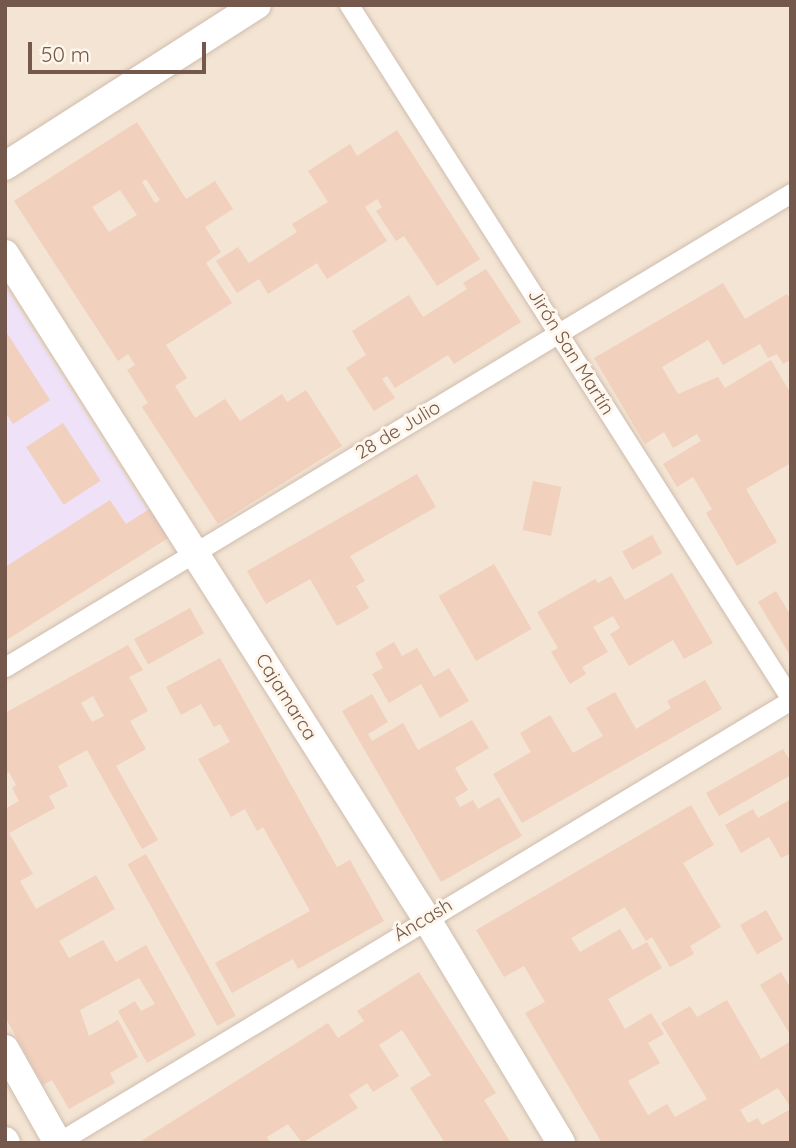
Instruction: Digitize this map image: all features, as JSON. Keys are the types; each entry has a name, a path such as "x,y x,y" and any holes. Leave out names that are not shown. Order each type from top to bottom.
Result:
{"street":[{"path":"5,166 257,5"},
{"name":"Jirón San Martín","path":"349,5 791,700"},
{"name":"28 de Julio","path":"5,667 791,193"},
{"name":"Cajamarca","path":"5,254 426,918 561,1143"},
{"name":"Áncash","path":"57,1143 791,700"},
{"path":"5,1049 57,1143"}],"shaded area":[{"path":"5,5 791,5 791,1143 5,1143"},
{"path":"5,286 159,529 5,621"}],"building":[{"path":"137,122 186,199 215,181 233,209 205,227 221,252 206,263 232,303 166,345 187,378 175,386 195,418 225,399 240,421 282,394 287,402 306,390 342,446 218,524 142,407 148,403 127,370 135,365 128,354 118,361 14,201","holes":["146,179 160,200 155,203 142,182","120,190 137,215 109,232 92,207"]},
{"path":"397,130 480,259 437,286 404,236 396,241 376,211 382,207 377,199 365,207 387,241 327,279 317,263 268,294 259,279 237,293 216,261 238,247 249,263 297,232 292,224 328,202 308,171 350,144 357,156"},
{"path":"486,269 521,322 454,364 448,355 395,388 387,376 382,379 395,398 374,411 346,368 366,355 352,331 409,295 423,317 467,289 463,283"},
{"path":"723,283 745,319 787,294 791,301 791,360 783,364 777,354 768,358 760,344 723,365 708,340 662,367 678,394 718,377 725,388 771,360 791,394 791,463 746,489 777,542 737,566 706,513 712,509 693,477 677,487 663,464 701,441 697,434 673,448 664,432 645,444 594,358"},
{"path":"5,330 50,400 13,424 5,412"},
{"path":"63,423 101,481 64,505 26,447"},
{"path":"417,474 436,507 350,556 365,581 356,586 369,608 337,626 310,579 266,604 247,571"},
{"path":"533,481 561,487 551,536 523,530"},
{"path":"110,500 126,524 157,504 176,533 5,641 5,567"},
{"path":"652,535 662,553 632,570 622,551"},
{"path":"494,564 532,629 476,661 439,596"},
{"path":"672,573 713,643 684,659 673,640 629,666 610,634 620,628 613,616 593,627 608,652 582,667 586,674 570,684 551,652 558,648 537,612 595,579 598,583 611,576 625,600"},
{"path":"776,591 791,616 791,657 758,602"},
{"path":"190,608 204,633 148,664 134,639"},
{"path":"394,642 402,656 417,648 434,677 449,668 469,701 440,718 421,684 389,703 372,674 383,668 375,653"},
{"path":"128,645 143,670 129,677 148,711 130,721 146,749 116,766 158,840 142,849 87,750 58,766 68,786 49,796 55,808 9,833 33,874 20,881 36,909 96,875 115,909 59,941 69,958 103,940 116,962 146,945 196,1035 147,1063 118,1011 135,1001 141,1011 155,1004 139,978 80,1010 89,1036 118,1020 138,1057 110,1073 115,1083 69,1109 52,1080 43,1085 5,1017 5,809 19,801 12,788 16,785 9,772 5,774 5,713","holes":["93,696 104,716 92,722 81,703"]},
{"path":"220,658 337,867 350,860 384,921 298,969 293,959 232,993 215,963 310,911 263,827 257,831 245,809 231,817 198,759 230,742 220,724 214,727 201,704 181,715 166,687"},
{"path":"705,680 722,709 522,823 493,774 531,752 520,733 550,715 573,753 603,736 586,708 615,692 636,729 671,708 667,701"},
{"path":"372,694 388,722 368,734 372,741 403,723 418,750 472,720 489,748 455,768 468,790 455,798 460,807 473,800 478,809 499,797 522,836 441,882 342,711"},
{"path":"783,749 791,762 791,775 719,816 706,793"},
{"path":"791,799 791,853 781,858 769,837 741,853 725,825 753,809 758,818"},
{"path":"691,805 714,845 683,863 721,927 690,946 694,954 670,967 652,937 646,941 625,907 571,938 580,952 620,929 633,950 647,942 662,968 608,999 625,1029 651,1013 664,1034 648,1043 660,1063 628,1081 648,1115 667,1104 675,1117 707,1099 661,1023 690,1006 697,1017 727,1000 761,1059 791,1041 791,1108 778,1088 740,1110 748,1123 758,1118 762,1125 791,1109 791,1143 602,1143 525,1013 545,1002 524,966 504,977 476,930"},
{"path":"146,854 236,1016 217,1026 128,864"},
{"path":"766,910 783,939 757,954 740,925"},
{"path":"419,972 496,1093 484,1100 511,1143 445,1143 410,1088 431,1075 402,1030 379,1045 399,1076 373,1092 367,1083 349,1095 358,1108 302,1143 288,1124 267,1137 270,1143 138,1143 328,1023 338,1038 364,1021 357,1011"},
{"path":"781,972 791,989 791,1036 760,985"}]}
